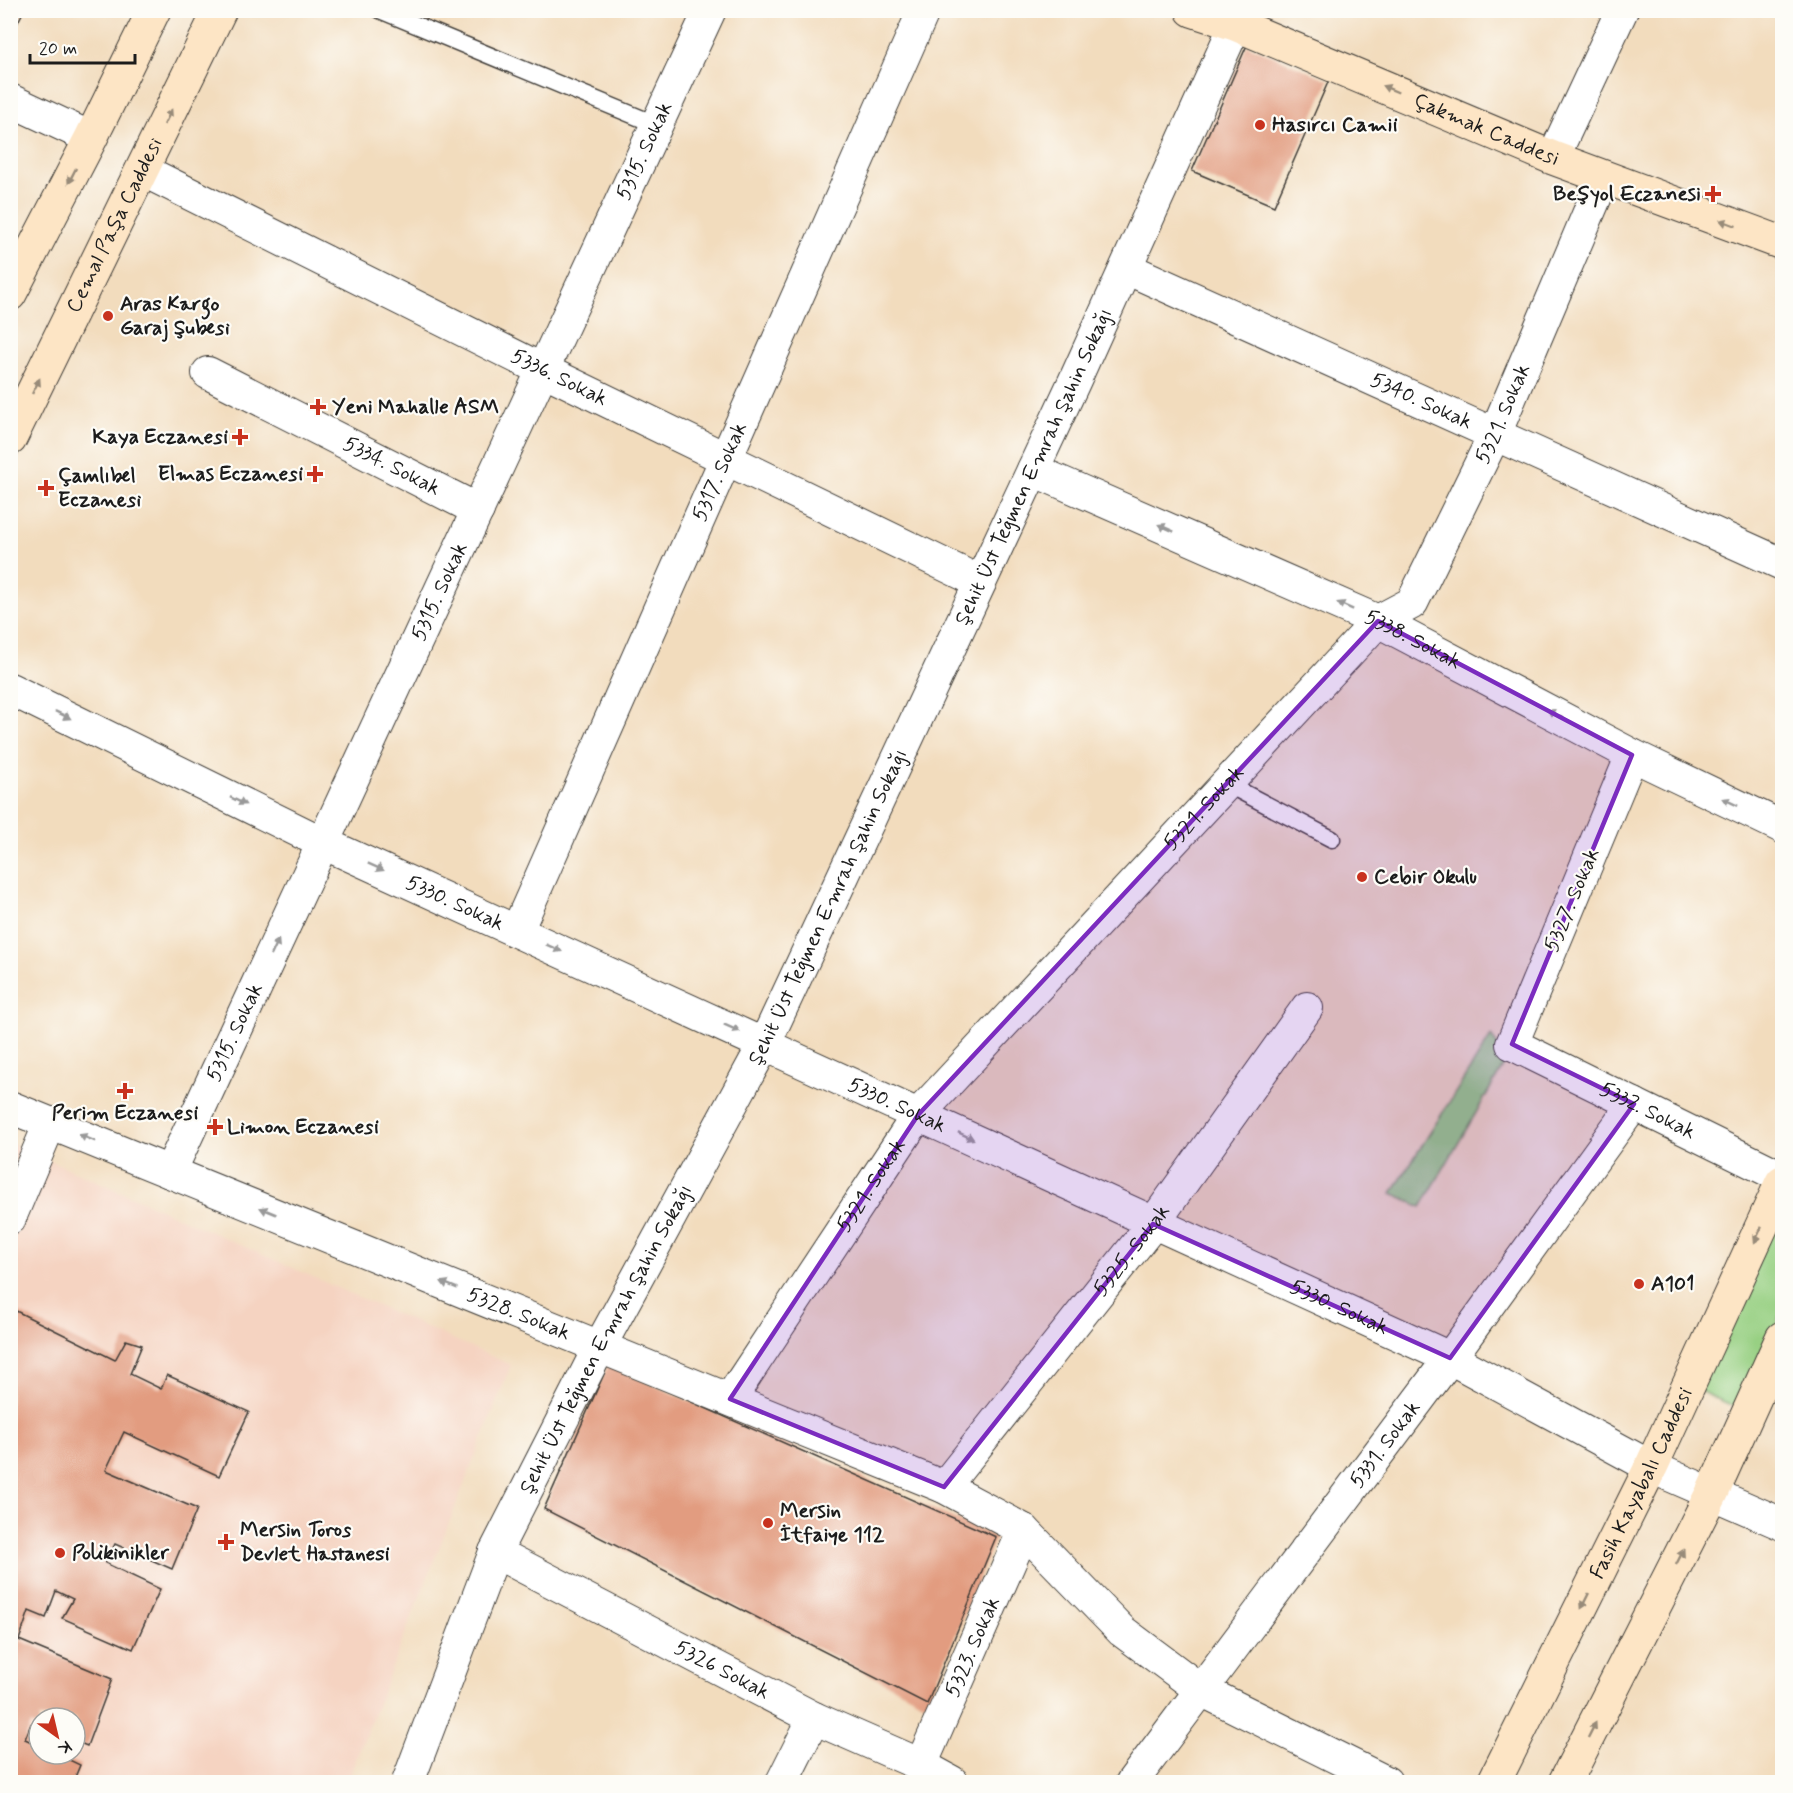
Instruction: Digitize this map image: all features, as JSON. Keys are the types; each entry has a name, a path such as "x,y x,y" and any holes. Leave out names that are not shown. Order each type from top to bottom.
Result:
{"street":[{"path":"10,294 19,264 91,138 154,10"},
{"name":"Cemal Paşa Caddesi","path":"10,439 220,10"},
{"name":"5315. Sokak","path":"170,1172 710,10"},
{"name":"5317. Sokak","path":"517,931 924,10"},
{"name":"Çakmak Caddesi","path":"1192,10 1238,17 1552,158 1782,243"},
{"path":"1552,158 1622,10"},
{"name":"Şehit Üst Teğmen Emrah Şahin Sokağı","path":"408,1782 495,1552 600,1346 765,1043 1033,470 1238,17"},
{"path":"10,100 91,138"},
{"name":"5336. Sokak","path":"142,170 543,370 980,582"},
{"name":"5321. Sokak","path":"730,1399 918,1114 1378,621 1412,603 1495,434 1604,177"},
{"name":"5340. Sokak","path":"1126,268 1782,564"},
{"name":"5334. Sokak","path":"208,373 478,510"},
{"name":"5338. Sokak","path":"1033,470 1378,621 1632,755 1782,827"},
{"name":"5330. Sokak","path":"10,689 323,843 1450,1358 1652,1467 1782,1524"},
{"name":"5327. Sokak","path":"1512,1044 1632,755"},
{"name":"5325. Sokak","path":"944,1487 1153,1224 1307,1008"},
{"name":"5332. Sokak","path":"1512,1044 1782,1177"},
{"name":"5331. Sokak","path":"1132,1782 1450,1358 1634,1104"},
{"name":"5328. Sokak","path":"10,1107 944,1487 1024,1530 1122,1631 1201,1690 1386,1782"},
{"path":"10,1218 16,1187 50,1123"},
{"name":"Fasih Kayabalı Caddesi","path":"1494,1782 1652,1467 1782,1182"},
{"path":"1565,1782 1712,1493 1782,1338"},
{"name":"5323. Sokak","path":"921,1765 1024,1530"},
{"name":"5326 Sokak","path":"495,1552 814,1718 921,1765 952,1782"},
{"path":"783,1782 814,1718"}],"lane":[{"path":"380,10 657,125"},
{"path":"1227,784 1332,838"}],"highlighted area":[{"path":"1378,621 1632,755 1512,1044 1634,1104 1450,1358 1153,1224 944,1487 730,1399 918,1115"}],"shaded area":[{"name":"Mersin Toros Devlet Hastanesi","path":"11,1143 511,1365 347,1782 11,1782"}],"green space":[{"path":"1491,1036 1508,1058 1421,1207 1392,1193"},
{"path":"1782,1197 1782,1313 1738,1408 1695,1389"}],"building":[{"path":"10,10 24,10 10,38"},
{"name":"Hasırcı Camii","path":"1247,45 1329,80 1274,206 1192,171"},
{"name":"Polikinikler","path":"10,1308 115,1360 126,1340 142,1345 130,1374 161,1389 167,1375 249,1412 219,1476 124,1432 106,1470 197,1509 172,1569 115,1544 105,1563 160,1589 133,1649 62,1618 73,1599 56,1591 46,1618 29,1611 19,1640 112,1679 87,1746 87,1706 27,1706 25,1739 27,1740 27,1766 80,1766 73,1782 10,1782"},
{"name":"Mersin İtfaiye 112","path":"608,1365 996,1537 927,1704 544,1509"}],"place":[{"name":"Hasırcı Camii","path":"1260,125"},
{"name":"Beşyol Eczanesi","path":"1713,194"},
{"name":"Aras Kargo Garaj Şubesi","path":"108,316"},
{"name":"Yeni Mahalle ASM","path":"318,407"},
{"name":"Kaya Eczanesi","path":"240,437"},
{"name":"Elmas Eczanesi","path":"315,474"},
{"name":"Çamlıbel Eczanesi","path":"46,488"},
{"name":"Cebir Okulu","path":"1362,877"},
{"name":"Perim Eczanesi","path":"125,1091"},
{"name":"Limon Eczanesi","path":"215,1127"},
{"name":"A101","path":"1639,1284"},
{"name":"Mersin İtfaiye 112","path":"768,1523"},
{"name":"Mersin Toros Devlet Hastanesi","path":"226,1542"},
{"name":"Polikinikler","path":"60,1553"}]}
